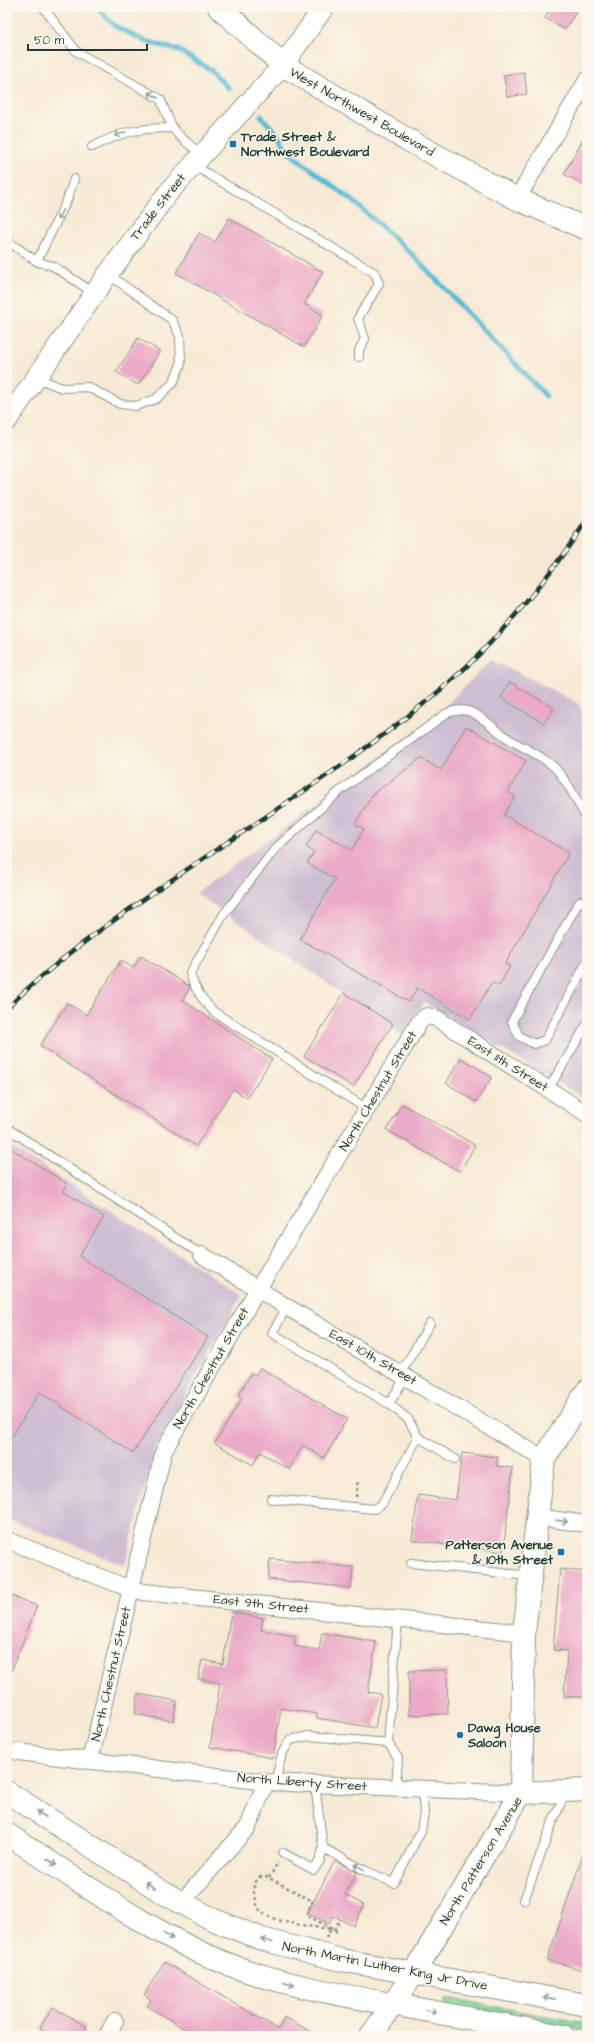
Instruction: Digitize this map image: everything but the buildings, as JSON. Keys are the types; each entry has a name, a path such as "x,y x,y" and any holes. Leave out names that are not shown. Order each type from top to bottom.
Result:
{"main road":[{"name":"West Northwest Boulevard","path":"219,7 283,65 406,139 517,200 587,229"},
{"name":"North Patterson Avenue","path":"371,2036 414,1973 522,1793 524,1633 536,1517 544,1459 587,1391"},
{"name":"North Liberty Street","path":"522,1793 577,1791"},
{"name":"North Martin Luther King Jr Drive","path":"7,1792 181,1903 237,1930 287,1947 341,1960 587,2005"},
{"path":"7,1834 144,1922 199,1952 224,1963 278,1981 563,2036"}],"street":[{"name":"Trade Street","path":"7,420 94,293 168,192 283,65 324,7"},
{"path":"517,200 587,80"},
{"name":"North Chestnut Street","path":"90,1761 164,1450 258,1289 420,1021 427,1016"},
{"name":"East 11th Street","path":"427,1016 436,1018 587,1114"},
{"name":"East 10th Street","path":"202,1255 287,1307 404,1374 544,1459"},
{"path":"536,1517 587,1524"},
{"name":"East 9th Street","path":"7,1540 132,1589 524,1633"},
{"name":"North Liberty Street","path":"18,1752 271,1782 522,1793"},
{"path":"181,1903 248,1827 271,1782"},
{"path":"106,2036 114,2021"}],"lane":[{"path":"44,7 77,52 160,99 167,111 173,128 197,159 375,273 379,284 358,318 365,339 359,350 359,357"},
{"path":"92,147 118,134 143,128 173,128"},
{"path":"37,261 67,200 74,179"},
{"path":"7,241 37,261 53,266 94,293"},
{"path":"36,378 62,388 88,387 120,404 136,406 156,399 173,383 181,364 180,336 172,320 108,274"},
{"path":"367,1109 214,1012 199,994 193,984 190,973 224,914 275,849 340,790 447,713 458,710 468,711 479,716 507,737 541,757 553,766 562,777 587,819"},
{"path":"587,902 581,901 577,905 512,1021 519,1036 534,1044 545,1040 587,962"},
{"path":"548,1090 587,1024"},
{"path":"7,1128 202,1255"},
{"path":"287,1307 272,1333 389,1404 408,1419 418,1437 455,1459"},
{"path":"389,1404 430,1323"},
{"path":"271,1499 374,1508 382,1504 418,1437"},
{"path":"411,1563 530,1576"},
{"path":"396,1788 398,1758 388,1743 398,1619"},
{"path":"271,1782 282,1754 290,1740 309,1736 388,1743"},
{"path":"283,1853 314,1870 320,1860 323,1848 315,1784"},
{"path":"323,1848 366,1871 394,1883 421,1831 424,1812 422,1789"},
{"path":"524,1900 553,1821 577,1791"}],"path":[{"path":"358,1479 358,1486"},
{"path":"269,1878 283,1853"},
{"path":"332,1929 297,1924 265,1915 258,1907 254,1887 260,1876 269,1878 314,1901 306,1915 338,1932"},
{"path":"332,1929 340,1919"}],"shaded area":[{"path":"492,659 579,704 587,726 587,1100 424,1002 403,1035 196,893 434,717"},
{"path":"7,1144 242,1295 155,1448 125,1565 7,1519"}],"green space":[{"path":"447,1998 587,2023 587,2031 445,2005 444,2001"}],"waterway":[{"path":"96,7 115,26 145,41 178,50 211,70 229,89"},
{"path":"261,116 278,135 288,152 352,200 414,256 546,396"}],"railway":[{"path":"7,1008 64,958 105,927 167,883 344,764 445,686 484,649 522,608 556,564 587,520"}],"place":[{"name":"Trade Street & Northwest Boulevard","path":"233,144"},
{"name":"Patterson Avenue & 10th Street","path":"561,1552"},
{"name":"Dawg House Saloon","path":"460,1735"}]}
